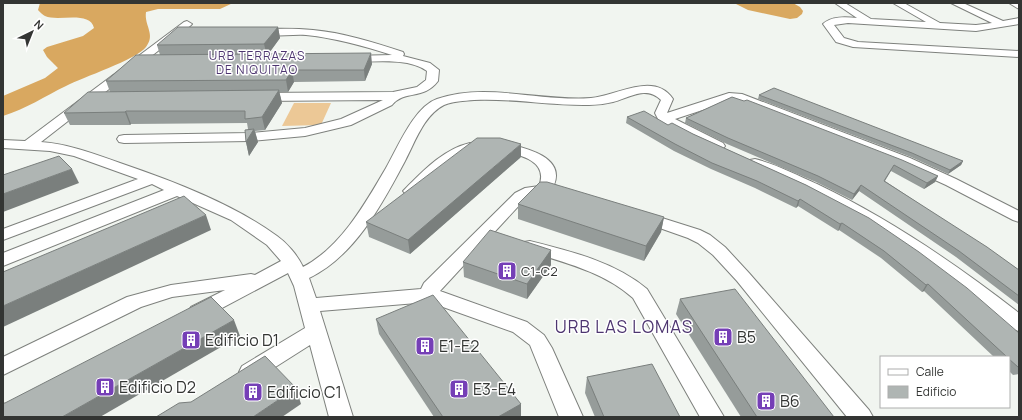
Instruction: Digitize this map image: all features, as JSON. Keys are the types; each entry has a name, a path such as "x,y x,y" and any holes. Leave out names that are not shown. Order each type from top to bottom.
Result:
{"street":[{"path":"839,3 870,22"},
{"path":"897,3 942,26"},
{"path":"955,3 1003,24"},
{"path":"1013,3 1019,6"},
{"path":"1019,21 983,28 840,20 831,21 828,24 839,39 854,45 1019,54"},
{"path":"29,145 187,24"},
{"path":"246,32 295,32 330,36 387,50 402,55 405,60"},
{"path":"175,33 196,33"},
{"path":"250,98 393,96 421,90 432,81 433,73 430,67 419,62 405,60 337,59"},
{"path":"136,62 160,61"},
{"path":"3,366 134,302 171,291 262,279 323,262 342,244 367,211 425,112 440,102 457,98 494,96 566,102 589,102 609,99 630,91 642,89 655,91 665,97 667,102 661,113 664,118 701,138 819,191 861,212 959,276 1019,324"},
{"path":"124,139 250,137 305,132 346,122 382,106 393,96"},
{"path":"664,118 729,97 742,98 912,164 1019,217"},
{"path":"88,99 110,99"},
{"path":"3,144 50,147 85,156 152,179 237,217 273,241 295,270 303,286 341,417"},
{"path":"400,202 425,178 447,161 467,148 479,144 496,145 524,152 542,161 545,164 550,176 545,189"},
{"path":"63,164 85,156"},
{"path":"3,235 152,179"},
{"path":"430,295 431,288 524,193 545,189 570,193"},
{"path":"3,260 177,190"},
{"path":"629,213 694,234 712,245 743,277 861,417"},
{"path":"485,232 612,274 633,287 640,294 712,417"},
{"path":"178,322 262,279"},
{"path":"308,306 430,295 510,323 529,333 537,340 542,348 571,417"},
{"path":"231,384 317,330"}],"shaded area":[{"path":"40,3 233,3 220,9 158,9 146,12 150,38 146,47 140,52 121,63 74,82 28,106 3,116 3,96 45,78 58,68 47,57 43,50 47,47 83,36 94,28 86,19 51,18 45,16 38,10"},
{"path":"734,3 793,3 800,7 803,11 797,18 790,19 748,10"},
{"path":"294,103 331,103 321,125 282,126"}],"building":[{"path":"178,27 278,27 264,44 157,45"},
{"path":"371,53 364,70 292,70 286,80 106,81 136,55"},
{"path":"774,88 963,161 950,170 912,153 759,95"},
{"path":"279,90 262,117 245,119 245,111 126,111 64,113 88,92"},
{"path":"732,97 744,101 747,100 902,160 938,176 927,183 894,165 884,181 987,247 1019,270 1019,296 959,251 861,185 854,194 818,176 728,138 686,118"},
{"path":"644,111 668,125 672,123 806,185 869,218 919,252 967,288 1019,333 1019,367 1010,360 1010,356 1006,356 928,284 926,285 884,251 842,223 840,224 800,199 798,201 757,181 712,163 627,117"},
{"path":"254,129 246,142 245,130"},
{"path":"477,138 500,138 521,144 408,240 366,222"},
{"path":"59,156 72,169 3,194 3,175"},
{"path":"540,182 547,182 664,217 646,246 518,204"},
{"path":"184,196 206,215 3,306 3,272"},
{"path":"490,230 551,250 527,284 463,262"},
{"path":"735,289 834,417 757,417 680,299"},
{"path":"433,295 521,404 498,417 443,417 376,319"},
{"path":"211,297 234,320 62,417 3,417 3,403"},
{"path":"265,356 296,388 253,417 156,417 179,403 191,402"},
{"path":"652,364 680,417 604,417 587,377"}],"place":[{"name":"C1-C2","path":"507,271"},
{"name":"B5","path":"723,337"},
{"name":"Edificio D1","path":"191,340"},
{"name":"E1-E2","path":"425,346"},
{"name":"Edificio D2","path":"105,387"},
{"name":"E3-E4","path":"459,389"},
{"name":"Edificio C1","path":"253,392"},
{"name":"B6","path":"766,401"}],"district":[{"name":"URB TERRAZAS DE NIQUITAO","path":"257,62"},
{"name":"URB LAS LOMAS","path":"624,326"}]}
